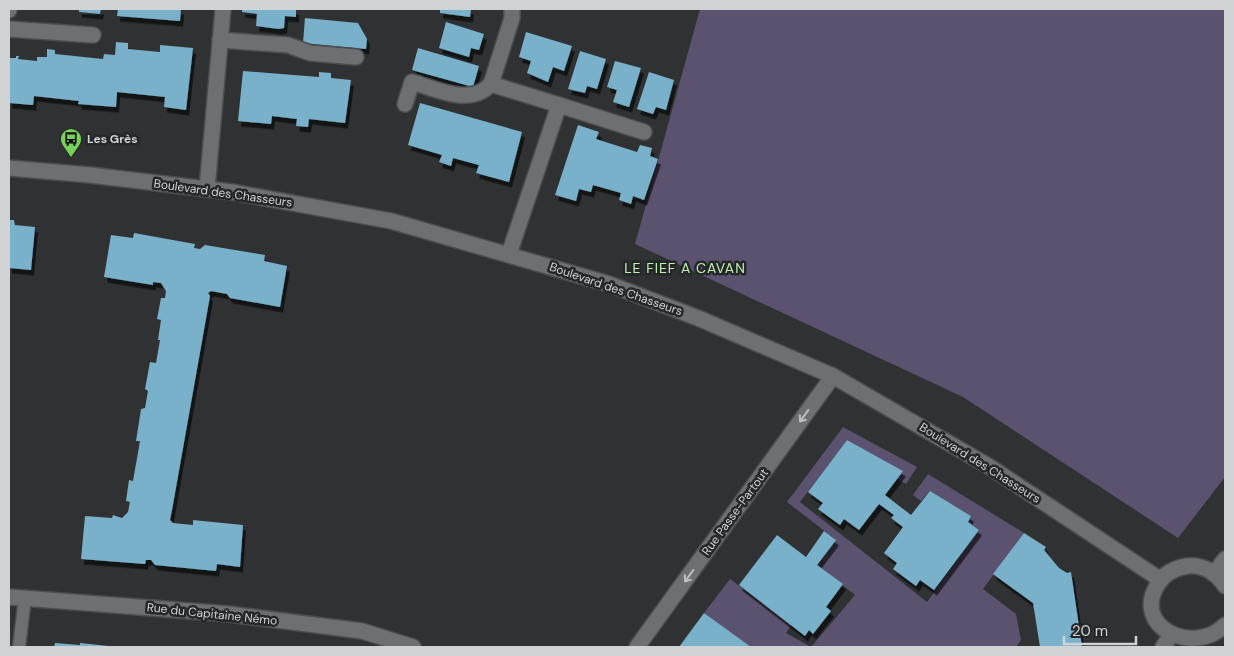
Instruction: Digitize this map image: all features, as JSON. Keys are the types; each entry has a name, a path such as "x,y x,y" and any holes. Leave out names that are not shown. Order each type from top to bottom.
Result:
{"street":[{"path":"207,189 223,9"},
{"path":"405,104 412,82 465,96 486,90 491,84 512,18 512,9"},
{"path":"9,29 93,35"},
{"path":"220,40 288,45 310,53 356,58"},
{"path":"491,84 644,132"},
{"path":"509,254 558,105"},
{"name":"Boulevard des Chasseurs","path":"9,168 207,189 286,201 391,221 609,284 680,311 833,376 990,468 1161,580"},
{"name":"Rue Passe-Partout","path":"637,647 833,376"},
{"path":"1214,574 1225,559"},
{"path":"1224,629 1212,640 1198,645 1166,643 1152,613 1152,597 1161,580 1176,569 1189,566 1202,568 1214,574 1225,586"},
{"name":"Rue du Capitaine Némo","path":"9,597 229,614 362,631 413,647"}],"lane":[{"path":"18,647 25,598"}],"shaded area":[{"path":"700,9 1225,9 1225,477 1178,538 963,397 635,244"},
{"path":"843,427 917,467 906,484 897,479 902,471 847,440 800,502 927,602 979,530 968,522 971,516 930,491 921,501 913,495 928,474 1024,533 983,589 1016,614 1021,640 1016,647 811,647 855,595 817,565 835,539 787,502"},
{"path":"730,579 791,625 786,633 811,647 749,647 704,613"}],"building":[{"path":"79,9 101,9 100,14 79,12"},
{"path":"118,9 181,9 180,21 117,16"},
{"path":"242,9 296,9 296,17 285,16 284,28 256,26 257,14 242,12"},
{"path":"440,9 471,9 470,17 440,13"},
{"path":"305,18 358,23 367,39 366,49 303,43"},
{"path":"446,22 484,34 479,50 471,48 469,57 439,48"},
{"path":"526,32 572,46 564,71 553,67 548,82 527,73 531,61 519,57"},
{"path":"116,42 128,43 128,49 160,52 160,45 193,48 186,110 164,107 165,97 117,92 116,107 78,104 79,101 34,96 33,105 9,103 9,58 19,56 18,59 37,61 37,57 47,57 47,49 55,50 55,54 103,59 104,54 115,55"},
{"path":"418,48 479,66 473,87 412,70"},
{"path":"580,51 606,59 597,89 587,86 585,93 568,89"},
{"path":"615,61 641,68 629,107 613,102 617,90 607,87"},
{"path":"243,71 319,77 319,72 331,73 331,78 351,80 345,123 309,119 308,127 296,126 297,119 272,116 271,124 238,121"},
{"path":"649,72 674,80 666,110 656,107 653,114 637,109"},
{"path":"420,103 522,132 509,182 476,173 479,165 453,158 451,166 439,162 442,155 408,145"},
{"path":"578,125 599,132 596,139 637,152 640,145 652,148 650,156 658,159 644,200 633,196 631,204 619,200 621,193 593,185 591,192 579,189 576,201 555,195"},
{"path":"9,220 14,220 15,225 35,227 31,270 9,268"},
{"path":"134,233 195,244 194,248 200,249 205,245 265,255 264,261 287,266 280,307 230,298 227,294 211,291 208,293 210,296 170,520 173,523 193,525 193,520 243,525 240,567 217,564 216,571 155,565 151,560 146,560 145,564 81,559 85,516 112,518 113,515 122,518 128,512 130,502 126,501 129,480 133,481 140,441 136,441 141,409 145,408 148,391 145,389 150,362 156,363 160,340 158,340 161,320 157,319 161,298 165,298 166,291 161,283 153,282 153,285 104,277 111,235 133,238"},
{"path":"847,440 903,471 885,495 911,515 930,491 971,516 968,522 979,530 934,590 920,580 916,586 893,569 897,563 884,553 903,527 891,518 894,515 879,504 859,530 844,519 840,525 818,509 823,503 808,492"},
{"path":"824,531 836,540 817,565 843,584 826,607 831,611 813,634 809,630 805,636 739,585 777,535 806,557"},
{"path":"1024,533 1046,547 1044,550 1059,568 1067,573 1071,572 1082,647 1040,647 1033,603 993,574"},
{"path":"704,613 751,647 679,647"},
{"path":"55,643 80,645 80,643 118,647 54,647"}],"place":[{"name":"Les Grès","path":"71,158"}],"district":[{"name":"LE FIEF A CAVAN","path":"685,268"}]}
